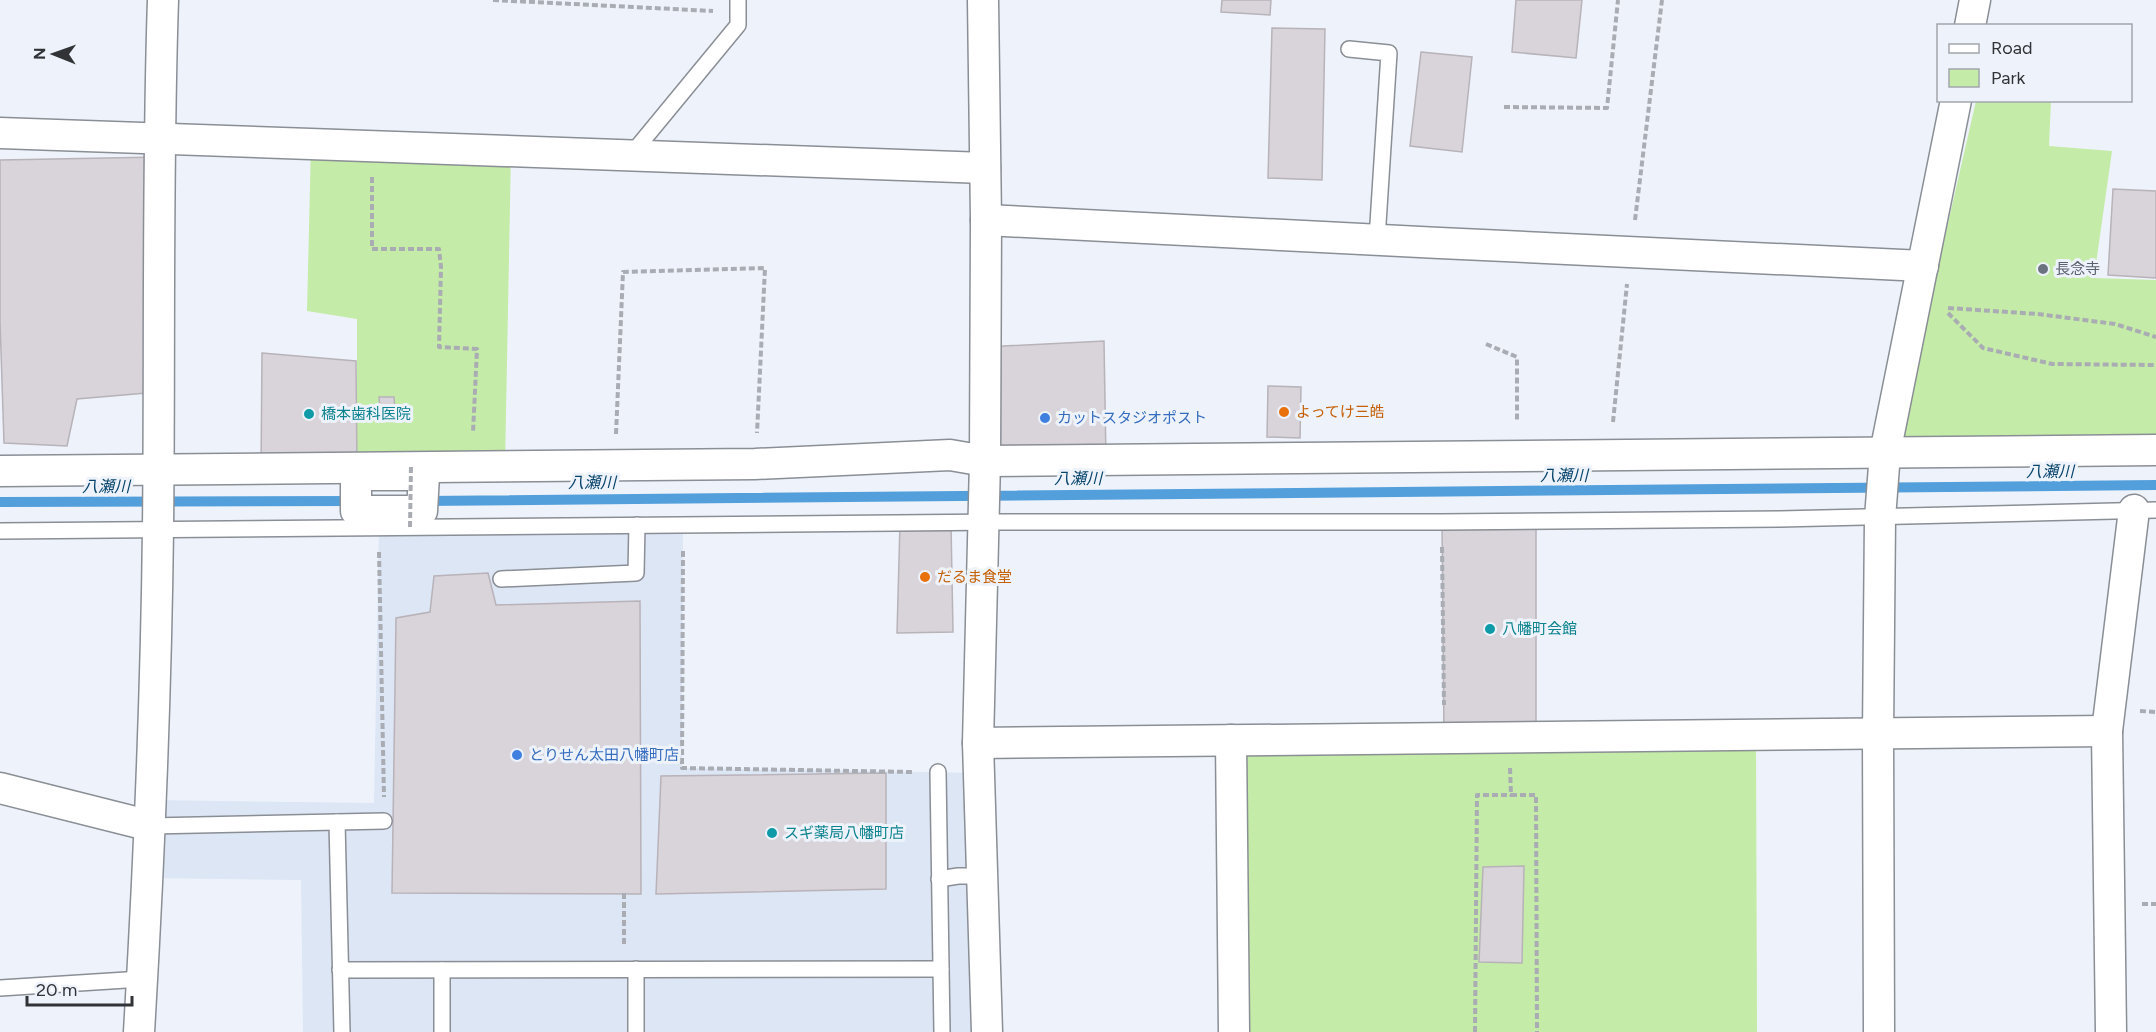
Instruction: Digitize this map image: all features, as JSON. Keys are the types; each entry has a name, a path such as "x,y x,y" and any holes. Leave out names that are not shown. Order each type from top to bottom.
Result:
{"street":[{"path":"139,1032 151,826 158,530 159,139 163,0"},
{"path":"983,0 986,220 985,461 978,743 987,1032"},
{"path":"1970,24 1975,0"},
{"path":"1879,1032 1880,518 1885,453 1956,102"},
{"path":"0,133 985,168"},
{"path":"986,220 1630,254 1923,266"},
{"path":"0,471 755,464 950,455 985,461 2156,450"},
{"path":"2111,1032 2107,732 2145,510"},
{"path":"978,743 2107,732"},
{"path":"1231,740 1234,1032"},
{"path":"0,788 151,826"}],"lane":[{"path":"630,156 738,25 738,6"},
{"path":"1348,50 1389,52 1377,239"},
{"path":"0,531 158,530 367,519 410,527 984,522 1442,522 1880,518 2145,510"},
{"path":"501,579 636,573 637,525"},
{"path":"938,772 942,1032"},
{"path":"151,826 384,821"},
{"path":"337,822 342,1032"},
{"path":"939,879 982,876"},
{"path":"636,969 636,1032"},
{"path":"340,970 941,969"},
{"path":"442,970 442,1032"},
{"path":"0,988 142,979"}],"path":[{"path":"493,0 738,6"},
{"path":"1504,107 1607,108 1617,0"},
{"path":"372,146 372,249 439,249 441,267 439,347 477,349 471,467"},
{"path":"615,465 622,272 765,268 755,464"},
{"path":"2156,337 2115,324 2038,314 1942,308 1983,348 2052,364 2156,365"},
{"path":"1486,344 1517,357 1516,456"},
{"path":"410,527 411,467"},
{"path":"367,519 384,821"},
{"path":"1442,522 1444,738"},
{"path":"683,525 682,768 938,772"},
{"path":"1510,738 1510,795"},
{"path":"1475,1032 1477,795 1536,795 1537,1032"}],"shaded area":[{"path":"683,524 682,768 980,773 987,1032 303,1032 301,880 147,878 151,800 374,803 379,528"}],"green space":[{"name":"長念寺","path":"1976,102 2051,102 2049,146 2112,151 2094,278 2156,280 2156,434 1899,437"},
{"path":"311,144 511,152 505,466 357,468 357,319 307,311"},
{"path":"1756,735 1757,1032 1234,1032 1231,740"}],"building":[{"path":"1222,0 1271,0 1270,15 1221,12"},
{"path":"1516,0 1582,0 1576,58 1512,52"},
{"path":"1272,28 1325,29 1322,180 1268,178"},
{"path":"1421,52 1472,57 1462,152 1410,146"},
{"path":"159,157 158,392 77,399 67,446 4,443 0,321 0,160"},
{"path":"2113,189 2156,191 2156,278 2108,275"},
{"name":"カットスタジオポスト","path":"1104,341 1106,460 985,461 985,347"},
{"name":"橋本歯科医院","path":"262,353 356,361 357,468 261,469"},
{"name":"よってけ三皓","path":"1268,386 1301,387 1300,438 1267,437"},
{"path":"379,397 394,397 395,410 380,410"},
{"name":"八幡町会館","path":"1536,521 1536,737 1444,738 1442,522"},
{"name":"だるま食堂","path":"900,523 951,523 953,632 897,633"},
{"name":"とりせん太田八幡町店","path":"488,573 496,605 640,601 641,894 392,893 396,618 430,612 434,576"},
{"name":"スギ薬局八幡町店","path":"886,773 886,889 656,894 661,776"},
{"path":"1524,866 1522,963 1479,962 1483,867"}],"waterway":[{"name":"八瀬川","path":"423,501 2156,485"},
{"name":"八瀬川","path":"0,502 354,501"}],"place":[{"name":"長念寺","path":"2043,269"},
{"name":"よってけ三皓","path":"1284,412"},
{"name":"橋本歯科医院","path":"309,414"},
{"name":"カットスタジオポスト","path":"1045,418"},
{"name":"だるま食堂","path":"925,577"},
{"name":"八幡町会館","path":"1490,629"},
{"name":"とりせん太田八幡町店","path":"517,755"},
{"name":"スギ薬局八幡町店","path":"772,833"}]}
